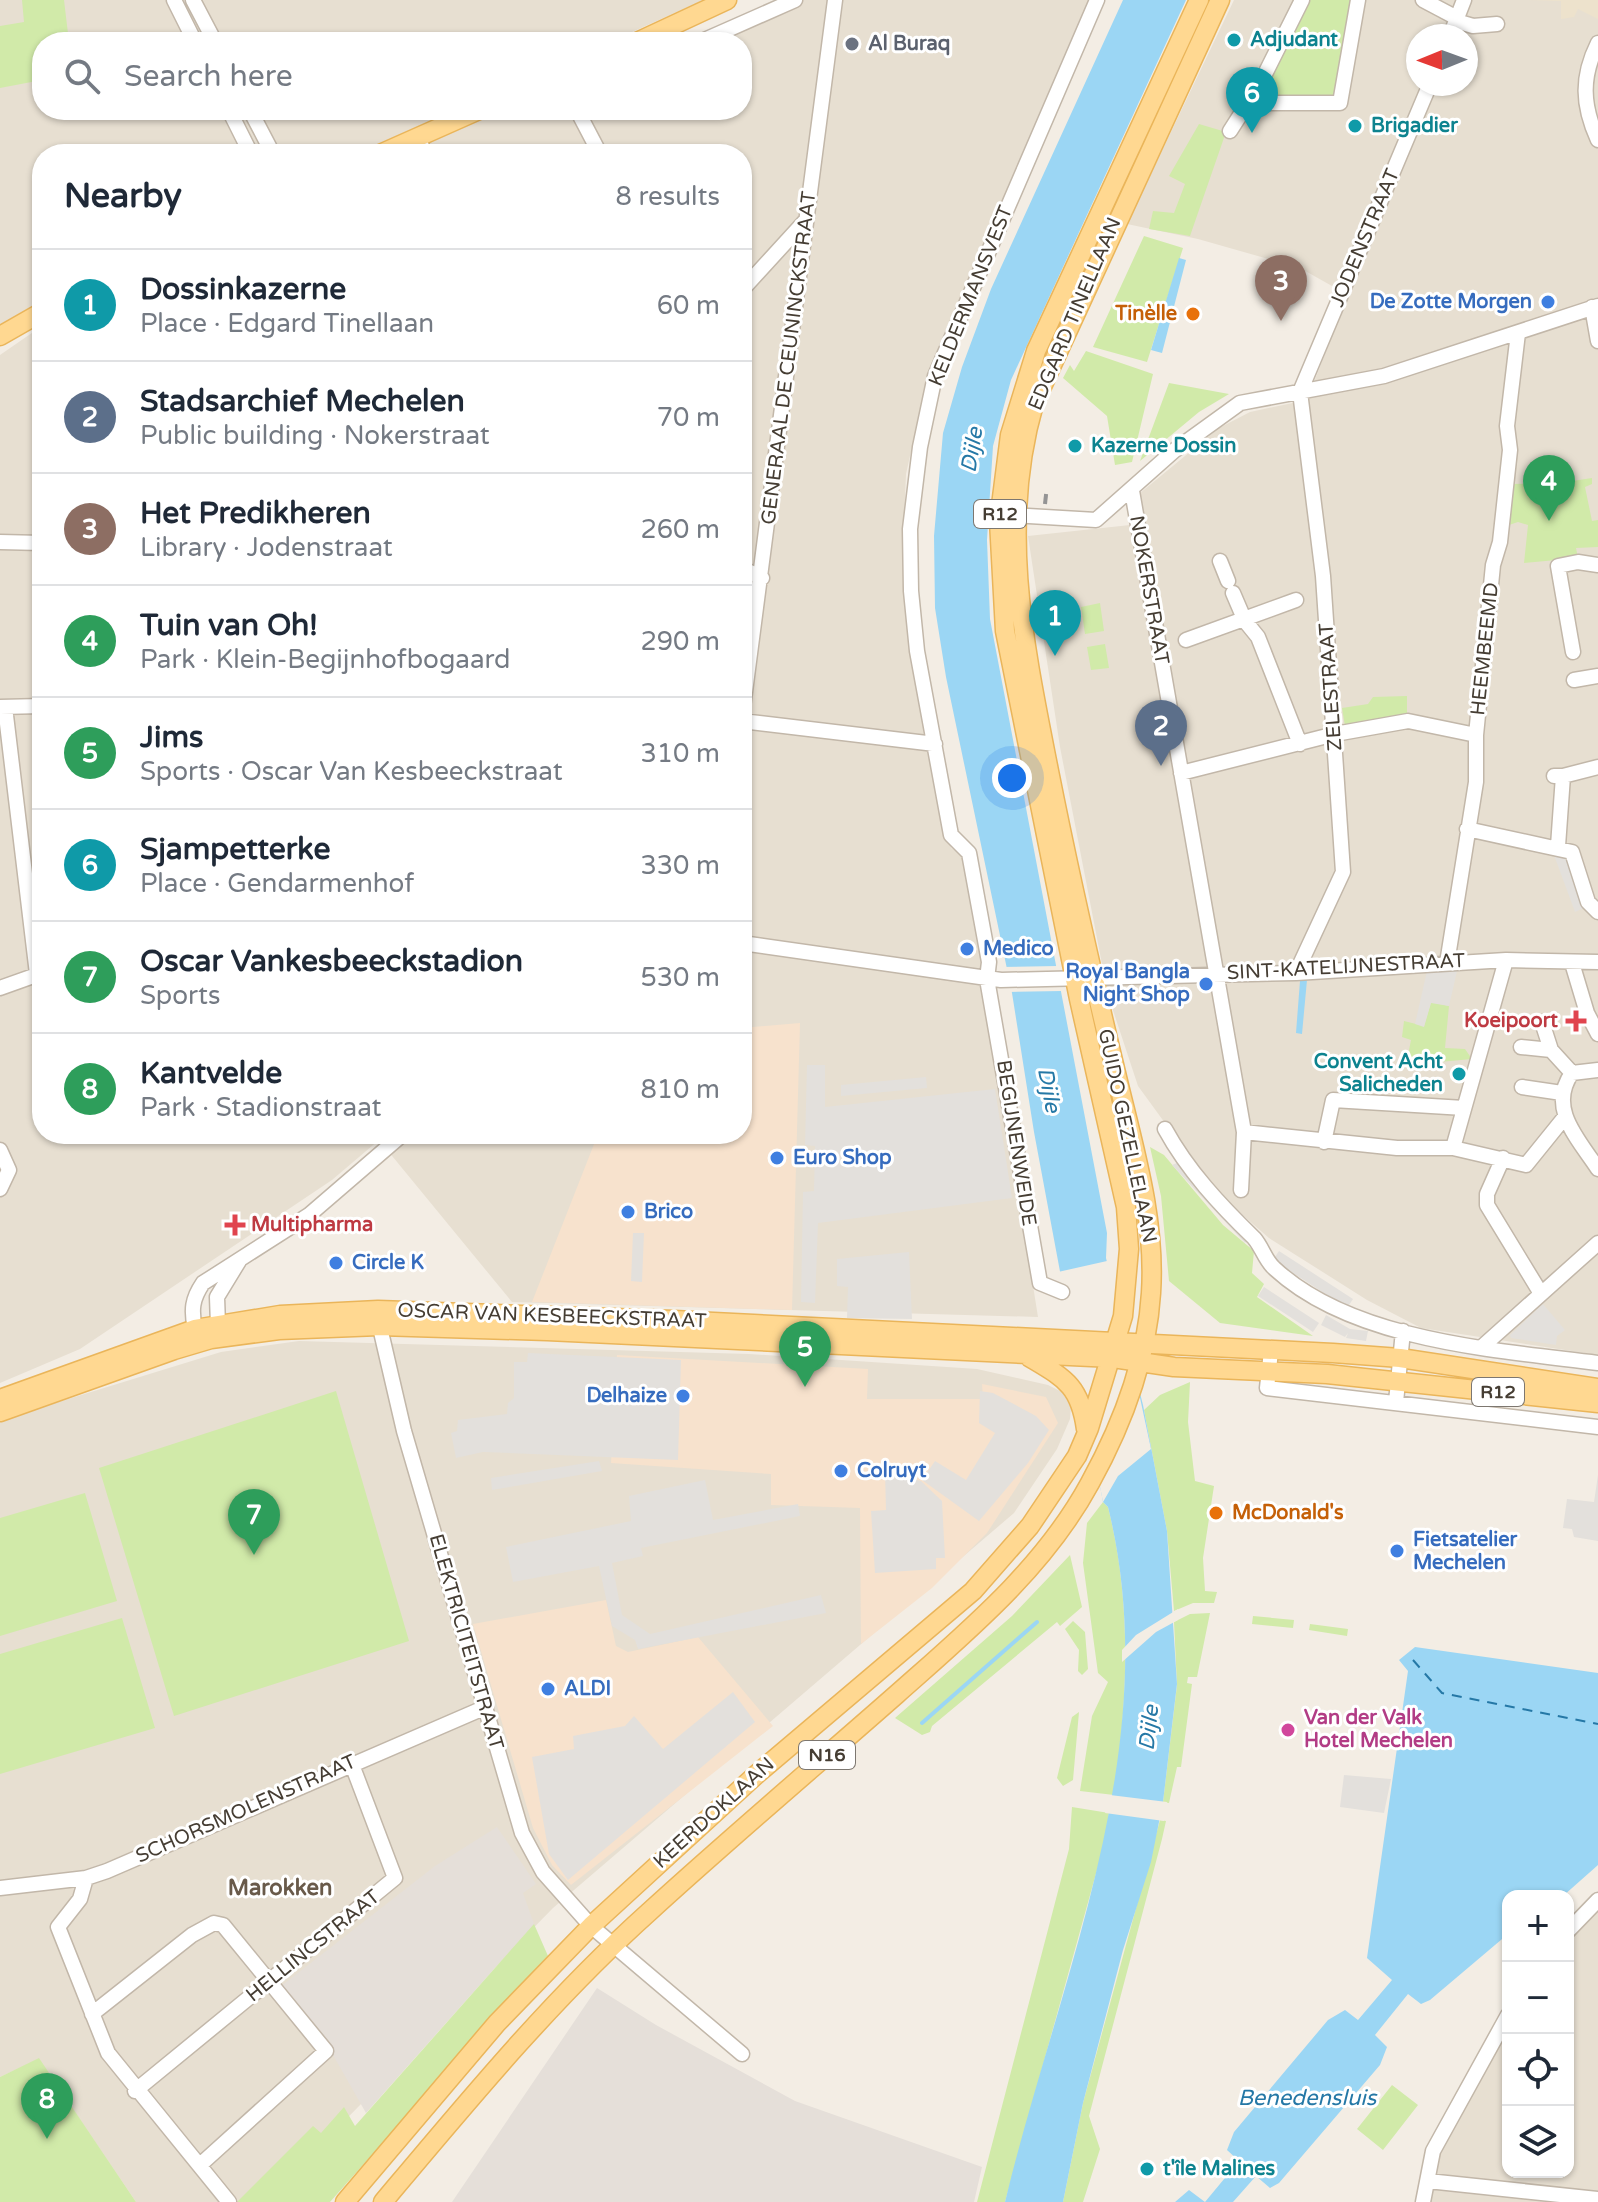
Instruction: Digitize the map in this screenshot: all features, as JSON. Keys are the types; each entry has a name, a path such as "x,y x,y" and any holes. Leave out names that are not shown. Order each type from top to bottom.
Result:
{"main road":[{"path":"658,32 727,0"},
{"name":"EDGARD TINELLAAN","path":"1068,979 1005,631 1010,435 1036,351 1199,0"},
{"name":"EDGARD TINELLAAN","path":"1094,977 1023,638 1008,517 1034,404 1220,0"},
{"path":"402,144 456,120"},
{"path":"0,336 32,318"},
{"name":"GUIDO GEZELLELAAN","path":"1094,977 1148,1216 1152,1290 1127,1346"},
{"name":"GUIDO GEZELLELAAN","path":"1068,979 1124,1188 1129,1249 1124,1308 1127,1346 1138,1367"},
{"name":"OSCAR VAN KESBEECKSTRAAT","path":"378,1318 1026,1356 1073,1348"},
{"name":"OSCAR VAN KESBEECKSTRAAT","path":"0,1399 208,1331 279,1330 378,1318 1073,1348 1127,1346"},
{"name":"OSCAR VAN KESBEECKSTRAAT","path":"0,1412 208,1331"},
{"name":"R12","path":"1127,1346 1138,1367 1269,1369 1400,1358 1598,1388"},
{"name":"R12","path":"1127,1346 1396,1392 1598,1403"},
{"name":"N16","path":"1088,1430 1127,1346"},
{"path":"1026,1356 1058,1373 1073,1388 1088,1430"},
{"name":"KEERDOKLAAN","path":"383,2202 464,2106 612,1945 951,1646 1028,1572 1097,1470 1138,1367"},
{"name":"KEERDOKLAAN","path":"345,2202 478,2045 591,1926 757,1774 973,1591 1030,1526 1077,1456 1088,1430"}],"street":[{"path":"174,0 190,32"},
{"path":"193,0 210,32"},
{"path":"723,32 795,0"},
{"name":"GENERAAL DE CEUNINCKSTRAAT","path":"752,648 835,0"},
{"name":"KELDERMANSVEST","path":"994,980 969,853 951,835 917,651 911,591 910,529 927,409 935,376 1097,0"},
{"path":"1230,131 1302,0"},
{"path":"1248,103 1340,103 1358,0"},
{"path":"1423,0 1473,26 1497,24"},
{"path":"1455,24 1464,0"},
{"path":"1598,43 1586,67 1587,115 1598,140"},
{"name":"JODENSTRAAT","path":"1300,392 1425,96"},
{"path":"234,120 246,144"},
{"path":"255,120 268,144"},
{"path":"582,120 595,144"},
{"path":"417,137 421,144"},
{"path":"752,279 806,220"},
{"path":"1008,517 1096,520 1175,450 1222,413 1240,403 1384,376 1595,307 1598,341"},
{"name":"HEEMBEEMD","path":"1447,963 1476,782 1476,735 1493,565 1500,542 1510,450 1507,426 1518,333"},
{"name":"ZELESTRAAT","path":"1296,973 1343,872 1323,576 1300,392"},
{"name":"NOKERSTRAAT","path":"1132,491 1244,1132 1241,1190"},
{"path":"0,542 32,543"},
{"path":"1220,561 1245,621 1258,637 1300,744"},
{"path":"1573,652 1558,566 1578,562 1598,565"},
{"path":"752,573 762,578"},
{"path":"1186,640 1296,600"},
{"path":"1574,680 1598,676"},
{"path":"32,706 2,707 32,918"},
{"path":"752,719 935,744"},
{"path":"1181,773 1335,734 1408,721 1476,735"},
{"path":"1558,846 1558,776 1598,767"},
{"path":"1467,829 1558,846 1572,852 1588,902 1598,912"},
{"name":"SINT-KATELIJNESTRAAT","path":"752,944 994,980 1296,973 1506,960 1598,962"},
{"path":"1453,1148 1506,960"},
{"path":"1572,963 1587,1013 1598,1034"},
{"path":"0,988 32,977"},
{"name":"BEGIJNENWEIDE","path":"994,980 1040,1283 1062,1292"},
{"path":"1542,1022 1551,1050 1572,1073"},
{"path":"1521,1047 1551,1050"},
{"path":"1572,1073 1598,1070"},
{"path":"1572,1073 1562,1093 1564,1118 1598,1169"},
{"path":"1522,1087 1562,1093"},
{"path":"1324,1142 1333,1100 1464,1108"},
{"path":"1244,1132 1397,1148 1453,1148 1526,1165 1564,1118"},
{"name":"GUIDO GEZELLELAAN","path":"1165,1129 1201,1182 1259,1243 1271,1266 1311,1296 1342,1311 1403,1331 1598,1363"},
{"path":"208,1331 193,1297 203,1283 309,1215 391,1144"},
{"path":"0,1150 9,1170 0,1189"},
{"path":"1503,1158 1487,1194 1487,1205 1540,1292"},
{"path":"1483,1346 1598,1243"},
{"path":"208,1331 217,1297 239,1261"},
{"name":"ELEKTRICITEITSTRAAT","path":"378,1318 404,1431 522,1833 543,1872 591,1926 742,2054"},
{"path":"1403,1331 1396,1392 1598,1427"},
{"name":"SCHORSMOLENSTRAAT","path":"0,1888 86,1878 351,1762 486,1707"},
{"name":"HELLINCSTRAAT","path":"135,2091 395,1878 351,1762"},
{"path":"86,1878 80,1899 58,1927 108,2053 135,2091 229,2202"},
{"path":"1574,1925 1598,1900"},
{"path":"92,2014 192,1935 214,1923 223,1925 326,2051 200,2165"},
{"path":"1423,2202 1433,2151 1502,2026"},
{"path":"1428,2181 1598,2199"}],"shaded area":[{"path":"0,0 703,0 632,32 32,32 32,120 438,120 385,144 32,144 32,306 0,325"},
{"path":"801,0 1090,0 949,323 923,397 906,474 903,546 910,653 951,848 965,857 1038,1317 512,1302 382,1144 752,1144 752,144 412,144 466,120 752,120 752,32 721,32"},
{"path":"1234,0 1598,0 1598,1355 1421,1328 1367,1300 1269,1238 1230,1204 1197,1167 1138,1086 1108,995 1060,747 1028,536 1130,525 1128,503 1219,428 1250,412 1307,400 1348,295 1300,268 1198,239 1127,224"},
{"path":"1529,0 1598,0 1598,19 1578,9 1574,17 1561,19 1561,1"},
{"path":"32,333 32,1144 374,1144 332,1180 80,1349 0,1383 0,355"},
{"path":"1563,852 1584,908 1575,912 1554,855"},
{"path":"1427,971 1457,971 1449,1006 1431,1003 1424,1027 1415,1024"},
{"path":"800,1023 792,1310 532,1302 594,1144 752,1144 752,1027"},
{"path":"807,1065 825,1065 825,1107 995,1089 1012,1198 818,1223 815,1303 801,1302 803,1192 814,1191 815,1146 805,1145"},
{"path":"926,1077 927,1088 841,1096 841,1085"},
{"path":"1177,1163 1209,1201 1248,1239 1245,1243 1172,1165"},
{"path":"633,1233 644,1233 642,1282 631,1281"},
{"path":"1279,1251 1353,1299 1347,1308 1273,1260"},
{"path":"909,1252 912,1319 847,1318 848,1287 837,1286 837,1259"},
{"path":"1264,1287 1319,1323 1313,1332 1258,1296"},
{"path":"1543,1304 1565,1330 1557,1336 1556,1345 1511,1338 1510,1335"},
{"path":"1326,1315 1350,1329 1368,1331 1366,1341 1346,1338 1348,1333 1345,1337 1321,1325"},
{"path":"299,1341 749,1354 977,1369 1048,1385 1062,1392 1071,1407 1070,1419 1057,1449 1014,1513 553,1908 265,2202 136,2202 39,2059 0,2077 0,1420 221,1352"},
{"path":"528,1353 681,1360 678,1460 483,1452 456,1458 451,1433 457,1431 458,1420 507,1414 508,1403 514,1398 514,1362 527,1362"},
{"path":"617,1355 868,1369 867,1399 983,1399 982,1384 1046,1397 1058,1423 987,1533 932,1588 861,1644 860,1508 771,1505 771,1474 611,1463"},
{"path":"980,1391 993,1393 1036,1416 1049,1430 1028,1463 979,1521 922,1480 935,1461 966,1480 995,1433 979,1423"},
{"path":"599,1461 602,1471 492,1490 491,1478"},
{"path":"885,1472 921,1481 942,1501 945,1558 936,1558 936,1569 875,1573 871,1511 886,1510"},
{"path":"1598,1475 1598,1541 1574,1537 1572,1529 1563,1528 1567,1499 1594,1502"},
{"path":"705,1480 713,1520 798,1504 800,1516 641,1548 643,1556 612,1563 622,1615 650,1634 821,1595 826,1613 638,1649 635,1640 612,1626 599,1566 513,1582 506,1547 631,1521 629,1496"},
{"path":"606,1600 616,1646 628,1652 698,1637 773,1726 571,1885 552,1865 533,1828 473,1624"},
{"path":"733,1692 755,1722 568,1880 549,1854 532,1757 574,1749 573,1736 625,1726 634,1716 663,1749"},
{"path":"1344,1775 1391,1779 1384,1813 1340,1807"},
{"path":"497,1827 536,1884 523,1893 534,1924 366,2113 333,2055 280,1987 435,1866"},
{"path":"1598,1908 1598,2202 1425,2202 1435,2153 1502,2036 1502,2178 1574,2178 1574,1933"},
{"path":"597,1988 656,2025 795,2101 982,2167 974,2202 452,2202"}],"green space":[{"path":"22,0 64,0 68,32 32,32 32,82 0,88 0,26 24,22"},
{"path":"1310,0 1353,0 1336,97 1261,96"},
{"path":"1199,124 1226,132 1190,236 1149,229 1153,211 1174,213 1185,184 1169,176"},
{"path":"1144,236 1183,248 1147,362 1093,347"},
{"path":"1086,351 1153,374 1132,462 1115,465 1107,416 1063,378 1070,365 1074,371"},
{"path":"1169,383 1229,394 1199,412 1140,461"},
{"path":"1592,478 1592,484 1585,487 1592,521 1598,520 1598,547 1576,548 1578,558 1524,563 1528,525 1518,522 1506,526 1510,484 1559,483"},
{"path":"1100,603 1104,631 1085,634 1081,607"},
{"path":"1105,644 1109,668 1091,670 1087,647"},
{"path":"1407,696 1407,716 1345,726 1342,708 1368,704 1373,697"},
{"path":"1431,1002 1449,1006 1445,1048 1465,1049 1472,1059 1406,1065 1411,1040 1402,1037 1404,1021 1424,1026"},
{"path":"1150,1147 1164,1155 1223,1225 1254,1251 1252,1273 1264,1284 1257,1297 1313,1336 1220,1323 1169,1281 1161,1196"},
{"path":"1190,1382 1188,1422 1195,1481 1214,1486 1203,1558 1205,1591 1217,1592 1214,1603 1193,1603 1174,1611 1167,1531 1144,1410 1160,1395"},
{"path":"336,1391 409,1641 174,1716 99,1468"},
{"path":"85,1493 117,1601 0,1636 0,1518"},
{"path":"1103,1502 1108,1507 1116,1543 1124,1614 1125,1686 1114,1795 1080,1791 1092,1716 1108,1682 1098,1673 1083,1563 1087,1523"},
{"path":"1070,1555 1082,1607 1060,1626 1057,1622 932,1726 930,1732 922,1735 895,1718 1012,1616"},
{"path":"1210,1613 1197,1677 1188,1677 1187,1683 1192,1684 1181,1767 1177,1767 1169,1803 1163,1802 1177,1685 1174,1622 1190,1614"},
{"path":"1253,1616 1294,1620 1293,1628 1252,1624"},
{"path":"122,1618 155,1728 0,1774 0,1654"},
{"path":"1073,1621 1085,1632 1088,1669 1082,1675 1078,1671 1079,1650 1065,1629"},
{"path":"1310,1624 1348,1629 1347,1636 1309,1630"},
{"path":"1079,1712 1073,1780 1063,1786 1057,1778 1072,1717"},
{"path":"1072,1807 1109,1813 1105,1841 1005,2202 977,2202 1069,1849"},
{"path":"1160,1820 1166,1821 1162,1839 1089,2116 1100,2149 1083,2202 1063,2202 1083,2103"},
{"path":"534,1924 548,1956 330,2202 237,2202 313,2126 321,2133 344,2107 355,2126"},
{"path":"39,2058 136,2202 0,2202 0,2077"},
{"path":"1392,2085 1418,2105 1383,2150 1357,2129"}],"water":[{"name":"Dijle","path":"1123,0 1186,0 1011,380 993,446 987,540 990,619 1107,1233 1106,1258 1143,1405 1167,1531 1177,1684 1163,1802 1151,1862 1123,1950 1083,2103 1063,2202 1005,2202 1077,1945 1099,1859 1116,1772 1125,1684 1123,1596 1034,1132 1012,993 946,677 935,608 934,536 943,433 962,367 991,289"},
{"path":"1179,258 1186,260 1162,353 1151,350"},
{"path":"1307,980 1302,1034 1296,1033 1300,981"},
{"name":"Benedensluis","path":"1415,1647 1598,1673 1598,1865 1570,1890 1502,1890 1502,1939 1430,2000 1421,2004 1408,1994 1375,2035 1387,2047 1380,2065 1279,2183 1270,2188 1256,2176 1233,2202 1205,2202 1239,2161 1227,2150 1234,2132 1328,2020 1345,2010 1358,2020 1392,1980 1367,1958 1408,1671 1399,1660"},
{"path":"1189,2190 1205,2202 1175,2202"}],"pier":[{"path":"1058,966 1062,991 1008,992 1000,967"},
{"path":"1109,1233 1110,1258 1151,1449 1118,1476 1103,1502 1058,1272 1107,1261"},
{"path":"1178,1609 1178,1620 1156,1632 1122,1662 1122,1650 1136,1635"},
{"path":"1110,1795 1167,1802 1164,1821 1105,1813"}],"waterway":[{"path":"922,1723 1037,1622"}],"ferry route":[{"path":"1413,1660 1442,1693 1598,1724"}],"railway":[{"path":"1045,504 1047,486"}],"place":[{"name":"Adjudant","path":"1234,40"},
{"name":"Al Buraq","path":"852,44"},
{"name":"Brigadier","path":"1355,126"},
{"name":"Sjampetterke","path":"1252,133"},
{"name":"De Zotte Morgen","path":"1548,302"},
{"name":"Tinèlle","path":"1193,314"},
{"name":"Het Predikheren","path":"1281,321"},
{"name":"Kazerne Dossin","path":"1075,446"},
{"name":"Tuin van Oh!","path":"1549,521"},
{"name":"Dossinkazerne","path":"1055,656"},
{"name":"Stadsarchief Mechelen","path":"1161,766"},
{"name":"Medico","path":"967,949"},
{"name":"Royal Bangla Night Shop","path":"1206,984"},
{"name":"Koeipoort","path":"1576,1021"},
{"name":"Convent Acht Salicheden","path":"1459,1074"},
{"name":"Euro Shop","path":"777,1158"},
{"name":"Brico","path":"628,1212"},
{"name":"Multipharma","path":"235,1225"},
{"name":"Circle K","path":"336,1263"},
{"name":"Jims","path":"805,1387"},
{"name":"Delhaize","path":"683,1396"},
{"name":"Colruyt","path":"841,1471"},
{"name":"McDonald's","path":"1216,1513"},
{"name":"Fietsatelier Mechelen","path":"1397,1551"},
{"name":"Oscar Vankesbeeckstadion","path":"254,1555"},
{"name":"ALDI","path":"548,1689"},
{"name":"Van der Valk Hotel Mechelen","path":"1288,1730"},
{"name":"Kantvelde","path":"47,2139"},
{"name":"t'île Malines","path":"1147,2169"}],"district":[{"name":"Marokken","path":"280,1888"}]}
